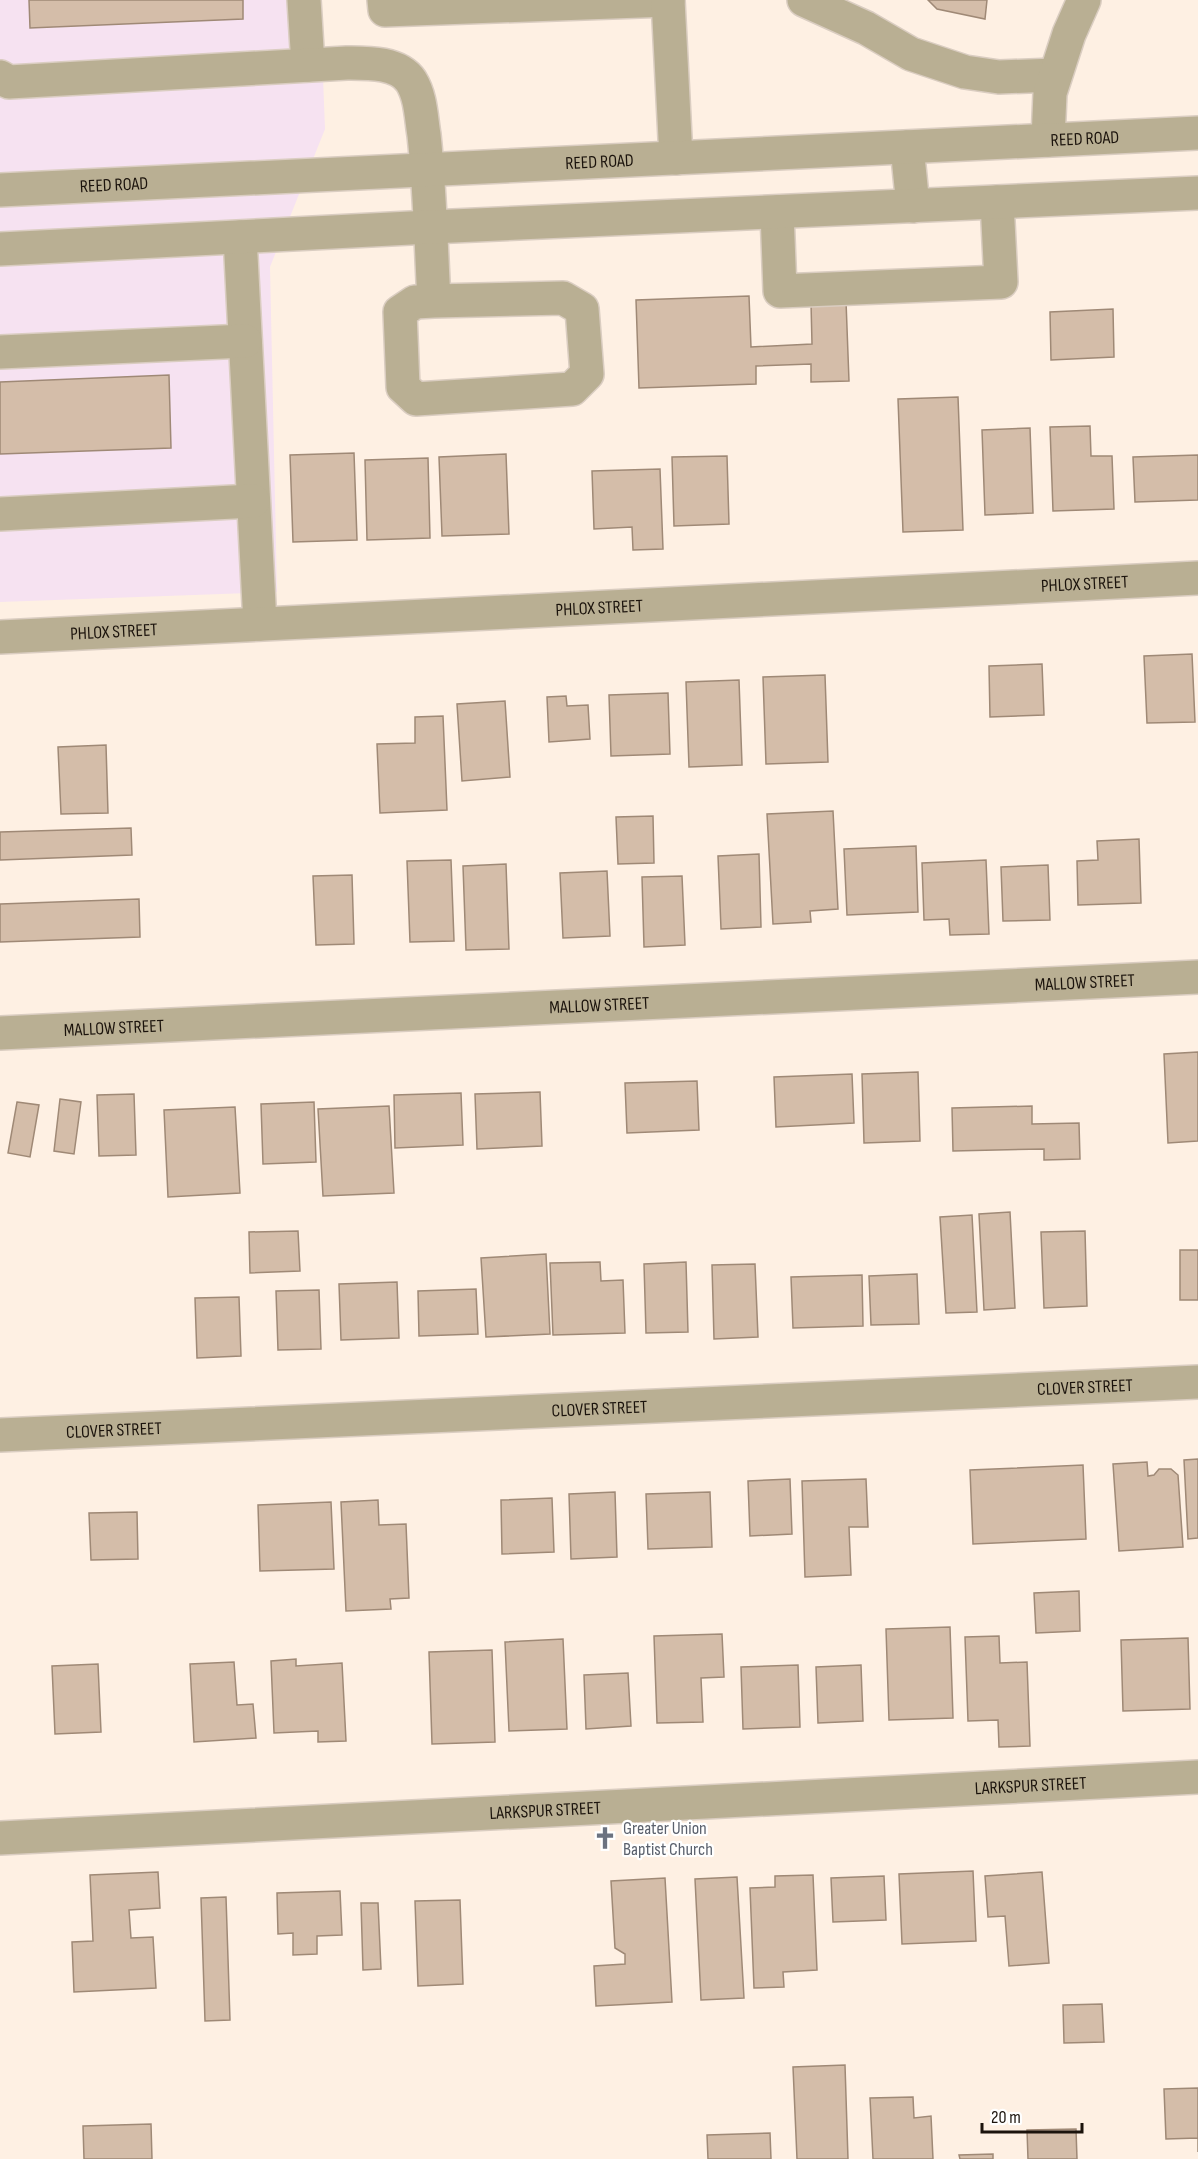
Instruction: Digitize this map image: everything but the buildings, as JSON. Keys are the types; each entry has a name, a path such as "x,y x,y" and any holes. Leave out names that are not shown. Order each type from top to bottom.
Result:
{"street":[{"path":"304,0 308,65"},
{"path":"384,5 668,0 676,158"},
{"path":"804,0 867,28 911,54 965,72 999,77 1054,75"},
{"path":"1048,140 1050,93 1054,75 1084,0"},
{"path":"0,77 9,82 375,63 398,70 410,80 417,95 422,116 428,170 434,301"},
{"name":"REED ROAD","path":"0,190 1198,133"},
{"path":"907,147 913,206"},
{"path":"0,249 430,227 1198,193"},
{"path":"777,212 780,291 1001,282 997,202"},
{"path":"240,237 260,624"},
{"path":"563,298 582,309 587,374 572,389 416,399 403,387 400,312 415,302 434,301 563,298"},
{"path":"0,352 245,341"},
{"path":"0,514 253,501"},
{"name":"PHLOX STREET","path":"0,637 1198,578"},
{"name":"MALLOW STREET","path":"0,1033 1198,977"},
{"name":"CLOVER STREET","path":"0,1435 1198,1382"},
{"name":"LARKSPUR STREET","path":"0,1838 1198,1777"}],"shaded area":[{"path":"0,0 320,0 325,129 270,267 277,592 0,602"}],"place":[{"name":"Greater Union Baptist Church","path":"605,1838"}]}
